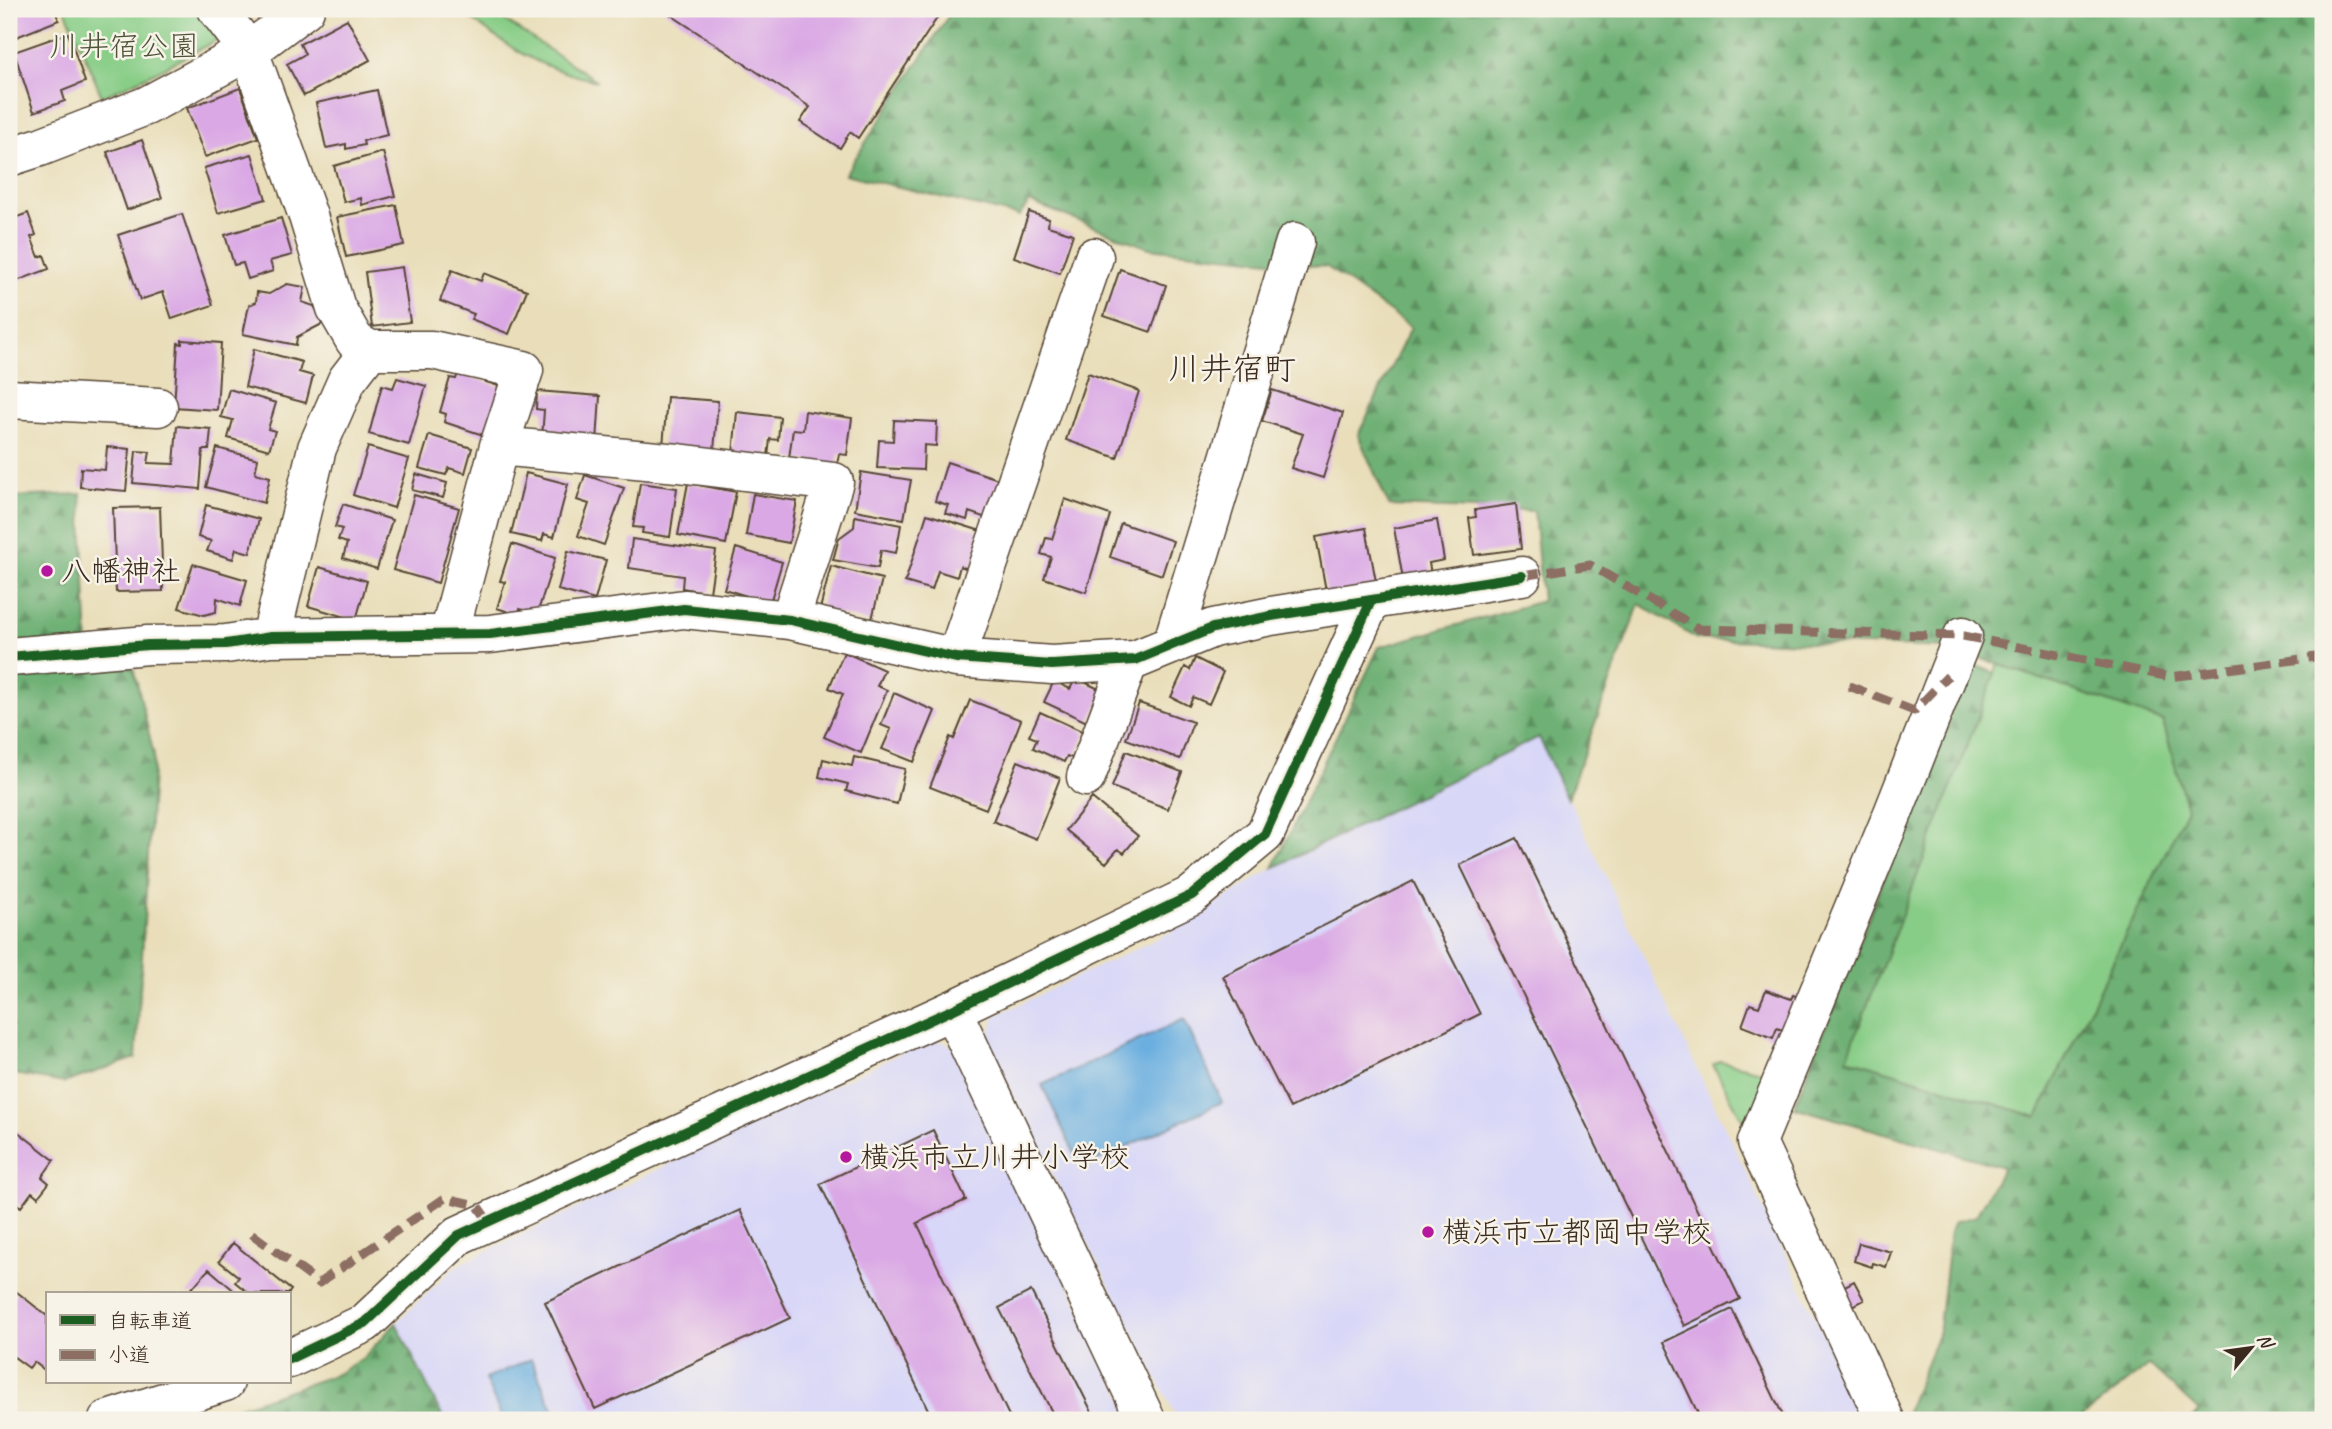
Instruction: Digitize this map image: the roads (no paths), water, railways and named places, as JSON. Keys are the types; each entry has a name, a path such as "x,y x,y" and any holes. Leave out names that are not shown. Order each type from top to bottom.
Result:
{"street":[{"path":"217,9 249,51 308,216 336,308 355,341 370,350 432,350 524,370 499,446 449,634"},
{"path":"9,157 146,106 249,51 305,9"},
{"path":"1172,645 1295,242"},
{"path":"956,659 1094,257"},
{"path":"271,637 317,448 347,380 370,350"},
{"path":"9,399 158,407"},
{"path":"499,446 678,463 834,482 790,620"},
{"path":"9,657 148,645 226,644 271,637 490,634 684,609 790,620 956,659 1052,665 1129,661 1213,628 1271,616 1522,576"},
{"path":"290,1359 365,1324 459,1235 952,1010 1192,895 1265,834 1371,601"},
{"path":"1885,1420 1757,1142 1963,636"},
{"path":"1086,777 1129,661"},
{"path":"952,1010 1146,1420"},
{"path":"108,1420 219,1384"}],"water":[{"path":"1184,1019 1222,1102 1081,1168 1042,1085"},
{"path":"531,1359 558,1420 503,1420 485,1379"}],"place":[{"name":"八幡神社","path":"47,571"},
{"name":"横浜市立川井小学校","path":"846,1157"},
{"name":"横浜市立都岡中学校","path":"1428,1232"}],"district":[{"name":"川井宿町","path":"1232,368"}],"park label":[{"name":"川井宿公園","path":"124,46"}]}
